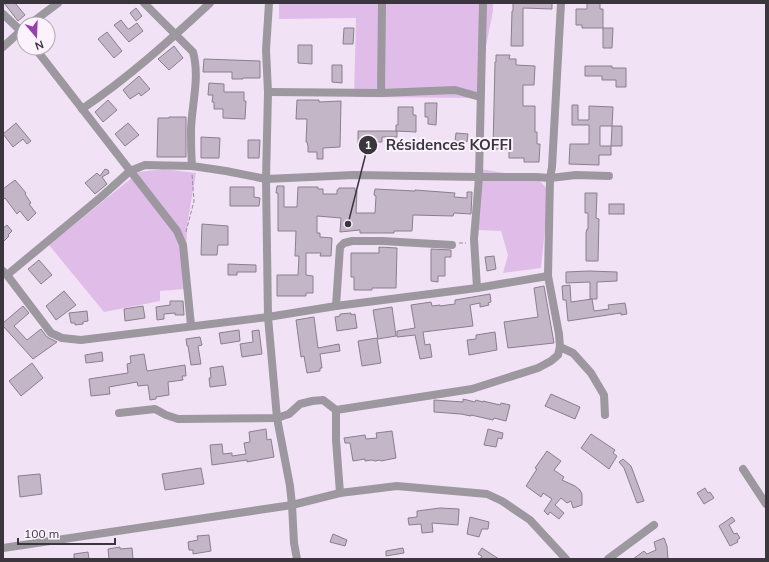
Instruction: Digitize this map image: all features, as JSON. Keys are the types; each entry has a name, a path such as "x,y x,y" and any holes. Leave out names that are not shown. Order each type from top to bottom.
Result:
{"street":[{"path":"41,16 58,3"},
{"path":"144,3 193,52 195,59 194,104 191,128 192,166"},
{"path":"82,109 108,91 175,35 210,3"},
{"path":"269,3 266,50 268,92 266,179 268,317 277,418 292,505 294,543 297,559"},
{"path":"381,93 382,3"},
{"path":"478,288 475,243 479,177 483,3"},
{"path":"119,413 154,409 178,419 277,418 289,414 300,404 312,401 323,400 336,410 472,389 545,364 558,355 560,347 559,334 548,276 550,178 552,166 561,3"},
{"path":"3,14 16,25"},
{"path":"3,47 16,37"},
{"path":"41,56 177,231 183,245 191,325"},
{"path":"268,92 381,93 455,90 480,97"},
{"path":"548,276 478,288 336,306 268,317 191,325 81,340 62,338 51,333 5,273 101,197 130,172 145,165 192,166 266,179 354,175 550,178 576,175 609,176"},
{"path":"336,306 340,247 344,243 352,241 382,241 452,245"},
{"path":"560,347 573,353 591,373 604,395 605,415"},
{"path":"336,410 336,440 340,493"},
{"path":"743,469 766,504"},
{"path":"3,548 292,505 340,493 397,486 488,494 502,501 530,520 566,559"},
{"path":"608,559 654,525"}],"path":[{"path":"183,245 194,201 192,166"},
{"path":"452,245 475,243"}],"shaded area":[{"path":"279,3 493,3 493,11 482,66 481,98 354,97 356,18 279,19"},
{"path":"163,169 196,173 187,226 185,289 160,291 160,301 104,312 49,245 139,172"},
{"path":"479,169 537,178 549,191 541,268 503,273 508,255 501,231 477,230"}],"building":[{"path":"4,3 15,3 25,15 16,16 16,18"},
{"path":"513,3 552,3 552,9 523,8 523,46 511,46"},
{"path":"587,3 600,3 600,9 603,9 603,28 582,28 582,25 576,25 576,9 587,9"},
{"path":"136,8 142,16 136,21 130,13"},
{"path":"121,20 128,29 137,23 143,31 129,42 114,25"},
{"path":"344,28 354,28 353,44 343,44"},
{"path":"603,28 613,28 612,48 603,48"},
{"path":"107,32 122,51 114,58 98,39"},
{"path":"298,45 312,45 312,64 298,63"},
{"path":"174,46 183,58 169,70 158,59"},
{"path":"496,55 510,55 509,59 516,59 516,65 535,66 534,85 523,85 523,106 535,106 535,132 537,132 537,144 540,144 539,162 524,162 524,158 509,158 509,149 493,149"},
{"path":"204,59 260,61 260,78 232,79 232,72 203,72"},
{"path":"332,65 342,65 342,83 332,82"},
{"path":"585,66 612,66 612,68 626,68 626,87 616,87 616,80 602,80 602,76 585,76"},
{"path":"139,76 150,89 141,96 139,93 130,99 123,90"},
{"path":"209,83 224,84 224,92 244,92 244,101 246,101 245,119 223,118 223,109 214,109 214,102 212,102 213,95 208,95"},
{"path":"108,100 117,110 103,122 95,112"},
{"path":"297,100 319,100 319,102 341,101 340,147 323,148 323,159 317,159 317,152 308,152 306,142 307,119 296,119"},
{"path":"425,103 437,103 436,125 428,124 428,117 425,117"},
{"path":"572,105 578,105 578,120 589,120 589,106 613,107 612,126 600,126 600,146 611,146 611,155 599,155 599,165 569,164 570,144 589,144 589,125 572,125"},
{"path":"398,107 413,107 413,115 416,115 416,132 396,131 396,125 398,125"},
{"path":"186,117 186,157 157,157 158,118"},
{"path":"16,123 31,141 27,144 23,139 13,147 3,134"},
{"path":"128,123 139,135 125,146 115,134"},
{"path":"612,126 622,126 622,146 611,146"},
{"path":"358,131 397,131 397,137 382,137 382,142 377,142 377,144 358,144"},
{"path":"456,133 468,134 467,142 455,141"},
{"path":"201,137 220,138 219,158 201,158"},
{"path":"248,140 260,140 259,158 248,158"},
{"path":"105,169 108,170 109,173 102,177 107,184 95,194 85,183 97,173 100,176"},
{"path":"15,180 26,193 25,194 31,203 29,204 36,213 28,221 20,211 17,214 5,198 3,200 3,189"},
{"path":"277,186 284,186 284,207 297,207 298,187 318,187 318,189 323,189 323,194 337,194 337,190 339,188 355,188 355,191 357,191 356,213 375,213 375,189 455,193 454,197 467,198 467,192 472,192 471,214 454,213 453,216 413,215 412,231 394,231 394,233 360,233 360,230 340,232 341,218 317,216 317,233 320,233 320,237 332,238 331,256 320,256 321,253 306,253 306,275 313,276 313,293 306,293 306,296 277,296 277,275 298,275 299,256 295,256 296,231 278,231"},
{"path":"230,187 254,187 254,197 260,198 259,206 230,206"},
{"path":"585,193 597,193 596,218 599,219 598,261 586,261 588,213 585,213"},
{"path":"609,204 624,204 624,214 609,214"},
{"path":"202,224 228,226 228,245 218,245 217,255 201,255"},
{"path":"7,225 12,231 3,242 3,228"},
{"path":"379,247 397,248 396,288 354,290 354,277 351,277 351,253 379,253"},
{"path":"431,249 451,250 451,257 445,257 445,276 438,276 438,282 431,281"},
{"path":"494,256 496,269 487,271 485,257"},
{"path":"39,260 52,275 41,284 28,269"},
{"path":"228,264 256,265 256,272 237,272 237,275 228,275"},
{"path":"566,272 617,272 617,281 597,282 597,299 590,299 590,282 566,283"},
{"path":"570,285 571,302 592,299 594,311 609,309 608,305 625,303 627,314 621,315 621,313 568,321 566,300 563,300 562,286"},
{"path":"544,286 554,343 508,348 504,322 538,317 534,288"},
{"path":"64,291 76,305 56,320 46,306"},
{"path":"490,294 491,302 488,303 489,305 480,307 480,303 470,305 473,326 423,332 425,345 430,344 432,357 420,359 415,335 397,337 397,331 415,328 411,305 431,302 432,306 455,304 455,300"},
{"path":"170,301 183,301 184,315 175,315 175,313 164,314 164,319 157,320 156,307 170,305"},
{"path":"23,306 29,313 14,326 27,340 41,329 47,337 57,342 33,359 3,326 3,323"},
{"path":"143,306 145,318 125,321 124,309"},
{"path":"392,307 396,336 378,339 373,310"},
{"path":"87,311 88,321 83,322 83,324 75,325 75,323 71,323 69,313"},
{"path":"351,313 351,315 355,314 357,328 337,331 335,317 340,316 340,314"},
{"path":"314,317 318,348 339,344 340,351 320,354 322,368 320,368 320,371 307,373 304,356 301,357 296,320"},
{"path":"239,330 240,341 221,344 219,333"},
{"path":"259,330 262,354 242,357 240,344 253,342 252,331"},
{"path":"495,332 497,350 469,355 467,340 476,339 476,335"},
{"path":"200,337 202,345 198,346 201,364 191,365 186,339"},
{"path":"377,338 381,363 362,366 358,341"},
{"path":"102,352 103,361 86,363 85,355"},
{"path":"144,354 147,371 185,365 186,376 182,376 183,380 168,382 169,395 156,397 156,399 150,400 148,385 138,386 137,382 109,387 110,394 91,396 89,379 128,373 127,364 131,363 130,356"},
{"path":"32,363 43,378 21,396 9,381"},
{"path":"223,366 226,385 210,387 210,368"},
{"path":"551,394 580,407 575,419 545,406"},
{"path":"463,399 475,402 476,400 500,405 501,403 510,405 506,421 494,418 493,420 471,415 434,412 434,400 463,402"},
{"path":"266,429 267,440 271,439 274,457 247,462 247,460 212,465 210,445 222,444 223,454 232,453 232,456 246,454 244,443 250,442 249,432"},
{"path":"488,429 503,433 502,439 498,438 496,447 484,445"},
{"path":"392,431 396,458 381,461 365,461 365,459 353,461 350,443 345,443 344,438 365,435 366,439 377,438 376,433"},
{"path":"591,434 615,450 613,453 617,456 609,469 581,448"},
{"path":"547,451 561,461 554,470 564,477 562,480 575,486 582,494 582,505 573,508 571,501 567,503 561,498 555,505 564,513 559,519 550,512 548,515 544,511 552,499 543,493 541,497 526,486 537,469 535,468"},
{"path":"623,459 631,466 644,501 637,503 624,468 619,462"},
{"path":"201,468 204,484 165,490 162,474"},
{"path":"40,474 42,494 20,497 18,476"},
{"path":"705,488 714,498 704,504 697,493"},
{"path":"440,508 459,509 458,525 432,523 433,532 422,533 421,524 409,525 408,518 417,517 417,511"},
{"path":"470,517 489,522 488,529 482,529 479,537 467,534"},
{"path":"732,517 735,521 729,525 734,534 737,533 740,538 737,540 738,542 730,546 719,526"},
{"path":"333,534 347,540 345,546 330,542"},
{"path":"209,535 211,551 193,554 193,550 189,550 188,542 198,540 197,536"},
{"path":"664,538 667,546 668,559 633,559 644,551 647,554 656,550 654,542"},
{"path":"120,547 120,549 132,548 133,559 109,559 108,549"},
{"path":"403,548 404,553 386,556 386,551"},
{"path":"482,548 499,559 480,559 482,556 478,554"},
{"path":"88,552 89,559 74,559 74,554"}],"place":[{"name":"Résidences KOFFI","path":"348,224"}]}
